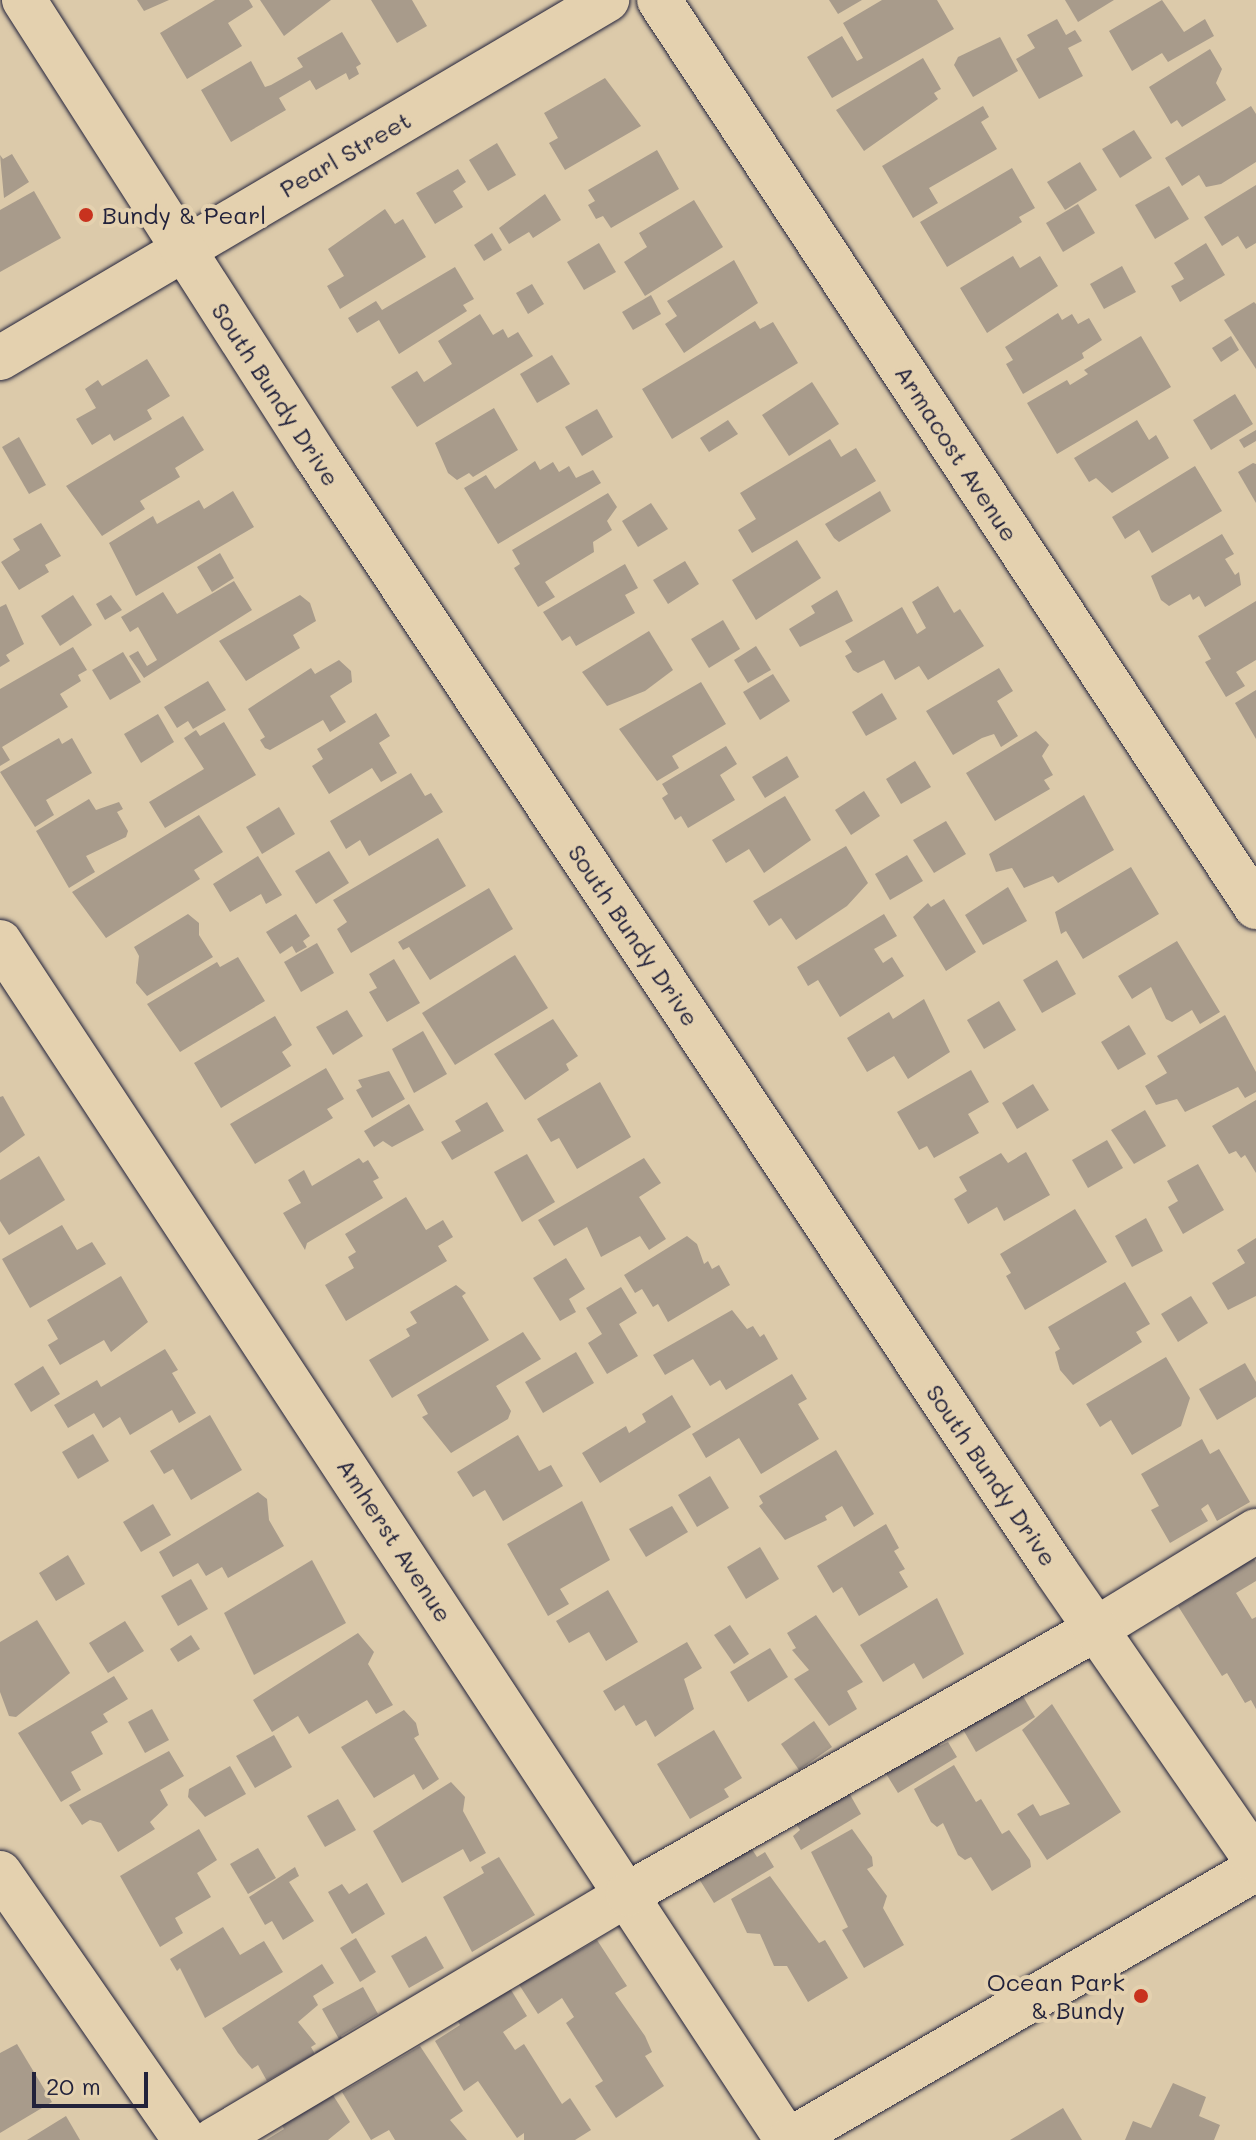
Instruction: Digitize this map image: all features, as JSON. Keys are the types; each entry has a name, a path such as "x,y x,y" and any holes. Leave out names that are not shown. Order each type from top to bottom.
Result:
{"street":[{"name":"South Bundy Drive","path":"24,0 181,250 1096,1629 1256,1861"},
{"name":"Pearl Street","path":"0,358 607,0"},
{"name":"Armacost Avenue","path":"659,0 1256,907"},
{"name":"Amherst Avenue","path":"0,942 788,2140"},
{"path":"214,2140 628,1894 1096,1629 1256,1531"},
{"path":"788,2140 1256,1869"},
{"path":"0,1873 185,2140"}],"building":[{"path":"137,0 169,0 144,11"},
{"path":"215,0 249,0 253,7 228,23 242,46 187,79 160,33"},
{"path":"260,0 331,0 284,36"},
{"path":"371,0 412,0 427,26 397,43"},
{"path":"829,0 862,0 838,14"},
{"path":"882,0 937,0 954,29 832,98 807,57 842,36 857,61 863,58 843,23"},
{"path":"1065,0 1114,0 1078,22"},
{"path":"1162,0 1184,32 1205,19 1214,36 1168,62 1162,53 1132,71 1109,31"},
{"path":"1057,19 1066,35 1075,30 1082,41 1068,48 1083,76 1039,99 1016,59 1035,48 1027,35"},
{"path":"342,32 361,64 356,67 359,74 349,80 346,73 316,90 310,80 279,98 286,110 231,142 201,90 251,61 265,87 271,85 303,67 297,58"},
{"path":"1000,37 1018,71 973,97 954,65 958,57"},
{"path":"1210,49 1222,69 1216,83 1226,100 1182,127 1177,120 1171,124 1149,87"},
{"path":"923,58 941,89 934,93 938,99 864,151 836,110"},
{"path":"605,78 641,126 565,170 549,143 558,138 544,113"},
{"path":"983,106 989,117 981,122 997,149 929,188 938,203 913,218 882,166"},
{"path":"1251,106 1256,114 1256,162 1221,184 1206,187 1199,175 1182,186 1165,158"},
{"path":"1134,130 1152,158 1120,178 1102,149"},
{"path":"497,143 516,175 488,191 469,160"},
{"path":"657,150 679,189 611,228 603,216 596,219 588,205 595,201 588,190"},
{"path":"12,154 29,182 4,198 0,155 3,159"},
{"path":"1080,162 1097,190 1065,210 1047,182"},
{"path":"1012,168 1035,208 1019,217 1022,222 947,267 920,222"},
{"path":"458,169 466,182 453,191 463,207 435,224 416,193"},
{"path":"1256,185 1256,243 1246,249 1238,236 1222,246 1204,217"},
{"path":"1169,186 1189,219 1155,239 1135,205"},
{"path":"34,191 61,238 0,272 0,210"},
{"path":"545,194 561,220 533,238 529,232 509,244 499,228"},
{"path":"694,200 723,247 645,296 624,262 647,247 639,233"},
{"path":"1078,204 1095,233 1063,252 1046,223"},
{"path":"385,209 395,224 403,219 426,257 340,309 327,286 344,276 328,249"},
{"path":"492,233 502,250 484,261 474,245"},
{"path":"599,243 616,272 584,290 567,262"},
{"path":"1206,243 1225,275 1180,302 1171,286 1184,279 1174,263"},
{"path":"1013,256 1020,268 1040,256 1058,286 987,333 960,288"},
{"path":"734,260 758,303 684,353 665,324 677,316 667,301"},
{"path":"1122,266 1136,292 1104,309 1090,284"},
{"path":"455,267 474,299 463,305 467,311 399,354 379,320 357,333 348,318 376,301 382,310"},
{"path":"532,284 544,304 528,314 516,293"},
{"path":"651,295 661,314 633,330 622,312"},
{"path":"1254,302 1256,304 1256,369 1224,320"},
{"path":"1058,313 1062,320 1072,314 1078,324 1089,318 1102,340 1082,353 1084,358 1023,394 1006,364 1013,360 1005,347"},
{"path":"480,314 493,335 503,329 508,338 518,332 533,356 417,427 391,387 417,371 424,382 452,364 438,341"},
{"path":"755,321 760,329 773,322 798,363 672,439 642,389"},
{"path":"1141,336 1171,387 1057,454 1027,403 1067,380 1070,385 1088,374 1084,370"},
{"path":"1231,336 1239,350 1221,362 1212,348"},
{"path":"552,355 570,384 537,403 520,374"},
{"path":"147,359 170,396 147,410 152,419 114,441 110,434 92,445 76,419 96,408 85,389 98,380 102,386"},
{"path":"812,382 839,424 789,456 762,415"},
{"path":"1235,394 1253,424 1211,450 1193,420"},
{"path":"494,408 518,450 473,477 469,473 457,480 448,473 435,443"},
{"path":"597,409 613,437 582,456 565,427"},
{"path":"183,416 204,450 175,468 180,477 140,501 145,509 102,536 66,486"},
{"path":"728,420 738,434 709,452 700,438"},
{"path":"1137,420 1149,440 1156,435 1169,458 1112,493 1096,478 1089,482 1074,458"},
{"path":"1256,430 1256,441 1244,448 1239,440"},
{"path":"19,437 46,485 29,494 2,447"},
{"path":"830,439 841,457 856,448 876,481 752,553 738,530 756,519 740,493"},
{"path":"535,461 540,470 553,462 559,472 569,466 576,478 593,470 601,483 498,544 464,488 486,475 495,489"},
{"path":"1256,464 1256,503 1238,472"},
{"path":"1195,466 1222,511 1152,553 1139,530 1125,539 1112,517"},
{"path":"233,491 254,527 136,596 109,543 153,516 157,524 199,500 204,509"},
{"path":"880,491 891,511 839,542 834,538 825,524"},
{"path":"608,493 617,507 607,521 612,530 593,542 594,552 545,582 555,597 538,607 514,568 520,564 512,550"},
{"path":"651,503 668,529 638,547 622,521"},
{"path":"41,523 61,556 45,565 49,572 19,590 1,562 20,550 13,539"},
{"path":"1222,534 1234,554 1225,559 1235,575 1239,572 1241,585 1205,607 1199,596 1193,600 1190,594 1169,606 1161,600 1151,576"},
{"path":"797,540 821,578 756,620 732,580"},
{"path":"220,553 234,578 212,592 197,567"},
{"path":"685,561 699,584 668,604 653,580"},
{"path":"625,564 638,588 625,595 635,613 576,646 570,636 562,641 543,612"},
{"path":"234,581 252,610 144,678 129,656 138,651 147,666 157,660 138,627 130,632 121,617 163,592 177,614"},
{"path":"938,586 954,613 960,609 984,646 928,680 919,666 895,680 884,660 858,673 853,670 845,656 852,652 845,641 902,607 917,634 926,628 912,602"},
{"path":"837,590 853,621 800,647 789,629 815,613 811,606"},
{"path":"73,595 92,625 60,646 41,616"},
{"path":"111,595 122,610 105,620 96,604"},
{"path":"300,595 310,603 316,621 293,635 300,648 246,681 219,641"},
{"path":"1256,601 1256,660 1236,672 1245,686 1226,697 1205,662 1211,659 1198,636"},
{"path":"6,604 24,644 6,655 10,661 0,667 0,607"},
{"path":"723,620 740,649 709,668 691,639"},
{"path":"649,631 673,670 645,691 607,706 582,672"},
{"path":"756,646 771,670 748,683 734,660"},
{"path":"73,647 87,670 78,675 81,681 60,694 68,707 2,747 10,760 0,766 0,689"},
{"path":"123,652 141,682 110,700 92,670"},
{"path":"339,660 351,671 352,682 330,696 346,722 330,732 323,720 270,750 265,748 260,740 265,737 248,709 311,668 315,674"},
{"path":"999,668 1013,691 997,701 1018,736 1001,747 994,734 953,755 926,711"},
{"path":"773,674 790,701 760,720 743,692"},
{"path":"208,681 226,710 193,729 188,721 177,728 164,707"},
{"path":"701,682 726,724 672,756 679,768 657,781 619,729"},
{"path":"1256,690 1256,739 1235,703"},
{"path":"882,693 897,719 866,736 852,712"},
{"path":"376,713 390,736 379,743 397,773 381,782 372,768 329,794 312,766 323,759 317,749"},
{"path":"158,714 174,742 141,763 124,734"},
{"path":"224,722 256,775 165,828 149,802 204,769 184,738 196,730 200,736"},
{"path":"1036,731 1049,745 1042,756 1053,775 1044,780 1050,789 995,821 966,773"},
{"path":"59,738 62,744 72,738 92,773 46,800 54,815 35,827 0,772"},
{"path":"726,746 737,764 720,775 735,800 688,828 681,816 675,820 662,798 668,794 662,784"},
{"path":"787,756 799,777 765,798 752,777"},
{"path":"915,761 931,787 901,804 886,779"},
{"path":"411,773 425,796 431,793 443,812 369,856 360,840 346,849 330,821"},
{"path":"864,791 880,816 851,835 835,810"},
{"path":"1084,795 1114,850 1058,883 1053,876 1024,888 1012,868 996,872 989,854"},
{"path":"785,796 811,840 764,873 749,849 726,863 712,840"},
{"path":"89,799 96,810 119,802 123,809 117,812 128,831 126,837 86,856 95,872 69,888 36,831"},
{"path":"279,807 295,834 262,854 246,827"},
{"path":"199,815 223,852 194,870 200,879 106,938 72,892"},
{"path":"946,821 966,854 934,873 913,840"},
{"path":"438,838 466,886 351,953 337,929 347,922 333,900"},
{"path":"846,846 868,883 847,906 796,940 781,918 769,926 753,901"},
{"path":"329,851 349,883 316,904 295,871"},
{"path":"907,855 923,881 890,900 875,874"},
{"path":"258,856 282,895 266,904 261,894 230,912 213,884"},
{"path":"1131,867 1159,914 1083,959 1066,931 1061,934 1055,912"},
{"path":"1008,887 1027,921 983,945 965,915"},
{"path":"489,888 513,929 430,980 409,947 403,950 398,942"},
{"path":"944,899 976,952 946,971 913,917 928,903 931,907"},
{"path":"188,914 199,923 199,935 213,957 147,996 136,983 139,956 134,947"},
{"path":"296,914 310,936 303,941 307,947 296,953 292,946 280,954 266,932"},
{"path":"884,914 897,936 874,949 883,963 892,957 904,976 840,1017 818,980 808,986 797,967"},
{"path":"1177,941 1220,1012 1200,1024 1192,1010 1172,1022 1166,1019 1151,987 1132,999 1118,976"},
{"path":"317,943 334,973 301,992 284,962"},
{"path":"515,955 548,1008 455,1065 422,1013"},
{"path":"238,957 265,1001 180,1052 147,1004 217,962 220,967"},
{"path":"394,959 420,1003 387,1022 369,992 377,988 369,974"},
{"path":"1057,960 1076,994 1042,1013 1023,980"},
{"path":"924,999 950,1052 908,1079 894,1056 867,1072 847,1038 889,1012 893,1019"},
{"path":"999,1001 1016,1030 984,1049 967,1020"},
{"path":"347,1010 363,1036 333,1055 316,1027"},
{"path":"1225,1015 1256,1072 1256,1092 1245,1098 1238,1087 1185,1112 1177,1099 1156,1105 1145,1086 1167,1073 1157,1056"},
{"path":"275,1016 292,1045 282,1052 291,1066 221,1108 194,1063"},
{"path":"553,1019 578,1056 566,1064 569,1070 525,1100 494,1054"},
{"path":"1129,1025 1146,1054 1118,1070 1101,1042"},
{"path":"423,1031 447,1074 414,1093 392,1049"},
{"path":"326,1068 344,1099 327,1109 333,1118 255,1164 230,1124"},
{"path":"971,1070 989,1102 968,1114 979,1133 934,1158 927,1146 919,1150 897,1112"},
{"path":"389,1071 405,1099 372,1118 356,1090 362,1087 358,1080"},
{"path":"600,1082 631,1137 577,1169 559,1138 551,1142 537,1119"},
{"path":"1033,1084 1049,1110 1017,1129 1002,1103"},
{"path":"3,1096 25,1135 0,1153 0,1097"},
{"path":"1256,1100 1256,1173 1245,1155 1241,1158 1236,1151 1229,1154 1212,1126"},
{"path":"487,1102 504,1131 452,1160 441,1142 461,1131 455,1121"},
{"path":"409,1104 424,1130 392,1147 383,1141 374,1147 364,1131"},
{"path":"1145,1110 1166,1146 1134,1164 1111,1130"},
{"path":"1107,1140 1123,1168 1088,1188 1072,1160"},
{"path":"1026,1152 1050,1195 1004,1221 997,1207 968,1224 954,1199 967,1191 959,1177 1001,1153 1008,1163"},
{"path":"527,1154 555,1202 522,1222 494,1172"},
{"path":"39,1156 65,1200 9,1235 0,1221 0,1180"},
{"path":"359,1158 363,1163 368,1160 379,1178 373,1181 383,1198 307,1243 305,1250 283,1213 301,1203 288,1180 304,1170 312,1186"},
{"path":"644,1158 661,1183 639,1197 666,1239 649,1250 640,1236 601,1257 587,1227 554,1246 538,1220"},
{"path":"1198,1164 1224,1210 1183,1234 1168,1207 1178,1201 1167,1181"},
{"path":"406,1197 426,1230 443,1220 453,1237 438,1246 447,1261 346,1321 325,1285 354,1268 348,1257 356,1252 345,1234"},
{"path":"1075,1209 1107,1262 1025,1310 1006,1276 1011,1273 1000,1254"},
{"path":"1146,1218 1163,1251 1132,1267 1115,1236"},
{"path":"62,1225 77,1250 92,1242 106,1264 30,1308 2,1259"},
{"path":"687,1236 697,1244 704,1264 708,1261 712,1269 719,1265 730,1285 668,1322 658,1304 653,1307 642,1289 635,1293 624,1275"},
{"path":"1256,1238 1256,1296 1228,1310 1212,1283 1245,1263 1237,1250"},
{"path":"566,1258 585,1289 569,1299 576,1312 560,1321 533,1278"},
{"path":"121,1276 148,1322 111,1352 104,1340 60,1365 48,1345 58,1339 47,1320"},
{"path":"1125,1282 1150,1324 1136,1332 1142,1342 1073,1385 1060,1370 1055,1352 1060,1349 1048,1327"},
{"path":"456,1285 466,1293 462,1296 489,1340 392,1398 369,1360 410,1336 406,1329 417,1323 410,1312"},
{"path":"621,1287 637,1313 619,1324 638,1356 607,1374 588,1343 602,1334 586,1308"},
{"path":"1191,1296 1208,1323 1178,1342 1161,1314"},
{"path":"732,1310 747,1329 753,1326 760,1337 764,1334 778,1359 726,1390 720,1380 710,1386 693,1359 665,1375 653,1355"},
{"path":"523,1332 541,1359 496,1386 511,1411 508,1419 451,1453 422,1417 428,1414 417,1395"},
{"path":"165,1349 178,1370 172,1373 196,1413 179,1423 172,1410 130,1435 120,1417 103,1428 94,1413 68,1428 54,1405 97,1380 101,1387"},
{"path":"576,1352 594,1383 543,1413 525,1382"},
{"path":"1166,1357 1190,1398 1181,1426 1132,1455 1111,1420 1100,1427 1086,1404"},
{"path":"1245,1363 1256,1382 1256,1397 1217,1420 1199,1389"},
{"path":"43,1366 60,1394 31,1412 14,1384"},
{"path":"792,1374 807,1399 798,1404 819,1439 761,1474 739,1438 706,1458 692,1434"},
{"path":"672,1395 691,1427 600,1483 582,1453 626,1426 629,1433 646,1422 642,1414"},
{"path":"210,1415 242,1470 191,1500 173,1469 164,1474 150,1451"},
{"path":"93,1434 109,1461 78,1479 62,1452"},
{"path":"518,1435 539,1471 551,1465 563,1486 503,1521 485,1490 473,1497 457,1472"},
{"path":"1202,1439 1210,1454 1219,1449 1250,1502 1217,1521 1208,1504 1201,1509 1208,1521 1170,1543 1151,1510 1159,1506 1141,1474"},
{"path":"836,1450 874,1514 854,1527 842,1506 825,1516 827,1520 785,1540 759,1506 763,1503 759,1496"},
{"path":"710,1476 729,1508 697,1527 678,1495"},
{"path":"258,1492 267,1499 269,1520 284,1546 228,1578 222,1567 206,1576 198,1563 173,1577 159,1552"},
{"path":"582,1501 610,1560 560,1589 569,1604 548,1616 507,1544"},
{"path":"153,1504 171,1535 141,1552 123,1522"},
{"path":"672,1506 688,1532 646,1557 629,1529"},
{"path":"886,1524 899,1548 894,1551 905,1569 899,1572 908,1587 859,1616 842,1587 833,1593 817,1566"},
{"path":"1246,1546 1256,1562 1256,1581 1236,1593 1252,1619 1256,1617 1256,1709 1251,1700 1245,1703 1227,1673 1222,1676 1178,1606 1193,1597 1187,1586"},
{"path":"760,1547 779,1579 746,1599 727,1567"},
{"path":"68,1555 85,1584 56,1601 39,1573"},
{"path":"312,1560 346,1623 254,1675 224,1613"},
{"path":"191,1579 208,1609 178,1626 161,1596"},
{"path":"608,1590 638,1642 606,1661 589,1632 569,1643 556,1621"},
{"path":"937,1598 964,1654 923,1679 914,1663 883,1682 860,1645"},
{"path":"816,1615 863,1682 847,1691 857,1709 829,1726 794,1679 809,1670 792,1650 796,1648 787,1633"},
{"path":"37,1620 70,1673 16,1717 9,1716 0,1692 0,1642"},
{"path":"125,1621 144,1651 108,1673 89,1643"},
{"path":"730,1625 749,1654 734,1664 714,1635"},
{"path":"358,1633 374,1652 368,1664 393,1705 376,1714 367,1700 309,1734 298,1716 272,1732 253,1700"},
{"path":"191,1635 200,1649 178,1662 170,1649"},
{"path":"687,1642 702,1668 684,1679 694,1709 655,1737 646,1720 636,1726 624,1705 615,1711 603,1691"},
{"path":"770,1648 788,1677 748,1702 730,1672"},
{"path":"114,1676 128,1699 103,1714 108,1722 91,1732 103,1754 71,1772 81,1790 61,1802 18,1733"},
{"path":"1016,1684 1035,1717 976,1752 957,1719"},
{"path":"1052,1704 1121,1812 1047,1860 1017,1814 1033,1804 1040,1816 1070,1804 1022,1730"},
{"path":"152,1709 169,1740 145,1753 128,1722"},
{"path":"404,1710 416,1723 419,1735 414,1738 439,1779 423,1790 414,1774 374,1798 341,1747"},
{"path":"814,1721 832,1747 799,1770 781,1744"},
{"path":"714,1730 742,1778 724,1789 729,1797 690,1819 657,1764"},
{"path":"932,1733 940,1746 948,1742 957,1757 898,1793 880,1764"},
{"path":"274,1735 292,1767 255,1788 236,1756"},
{"path":"169,1751 184,1776 160,1790 168,1805 150,1822 155,1829 118,1852 101,1823 90,1820 82,1825 69,1805"},
{"path":"954,1765 976,1802 981,1799 1002,1834 1009,1830 1030,1860 1031,1867 992,1891 971,1857 965,1860 958,1855 943,1823 937,1827 931,1822 914,1789"},
{"path":"230,1766 246,1794 205,1817 188,1797 189,1789"},
{"path":"451,1782 465,1797 463,1811 486,1853 470,1862 463,1849 402,1883 373,1831"},
{"path":"844,1784 861,1814 801,1850 793,1836 800,1830 791,1816"},
{"path":"338,1799 356,1830 325,1847 307,1816"},
{"path":"199,1829 217,1860 197,1873 211,1897 175,1918 183,1933 160,1947 120,1876"},
{"path":"852,1829 872,1857 873,1866 867,1869 887,1896 883,1908 904,1945 864,1968 842,1930 848,1927 811,1852"},
{"path":"748,1843 757,1857 765,1852 774,1867 714,1903 696,1874"},
{"path":"258,1848 276,1878 248,1894 230,1864"},
{"path":"499,1857 535,1915 472,1952 443,1897 484,1873 481,1867"},
{"path":"295,1867 299,1876 289,1882 314,1921 283,1940 272,1921 265,1925 249,1897"},
{"path":"770,1876 819,1943 825,1940 848,1978 808,2002 787,1966 774,1966 760,1934 747,1933 731,1899"},
{"path":"367,1883 385,1914 352,1934 328,1892 342,1884 349,1894"},
{"path":"223,1927 240,1955 264,1941 283,1972 205,2018 180,1968 177,1971 170,1959"},
{"path":"426,1936 444,1968 409,1988 391,1956"},
{"path":"356,1938 376,1972 360,1982 340,1948"},
{"path":"597,1940 627,1986 615,1993 645,2036 652,2052 645,2056 664,2086 616,2118 595,2086 603,2081 566,2023 574,2017 562,1998 538,2014 518,1983 568,1951 570,1956"},
{"path":"322,1964 334,1983 313,1996 318,2005 298,2022 316,2044 311,2047 315,2054 267,2081 258,2065 252,2069 238,2053 222,2028"},
{"path":"508,1985 527,2016 503,2032 515,2050 524,2044 562,2104 570,2098 591,2130 575,2140 524,2140 524,2133 517,2138 478,2081 464,2091 435,2041 460,2025 456,2018"},
{"path":"363,1987 378,2014 341,2036 345,2044 318,2058 315,2052 339,2039 322,2009"},
{"path":"17,2044 52,2102 0,2133 0,2053"},
{"path":"420,2046 463,2111 450,2120 467,2140 395,2140 389,2130 371,2140 342,2092"},
{"path":"1173,2083 1206,2097 1199,2116 1220,2125 1214,2140 1125,2140 1133,2121 1151,2128"},
{"path":"331,2092 350,2122 328,2140 266,2140 284,2129 281,2123"},
{"path":"1063,2108 1082,2140 1010,2140"},
{"path":"66,2116 80,2140 27,2140"}],"place":[{"name":"Bundy & Pearl","path":"86,215"},
{"name":"Ocean Park & Bundy","path":"1141,1996"}]}
